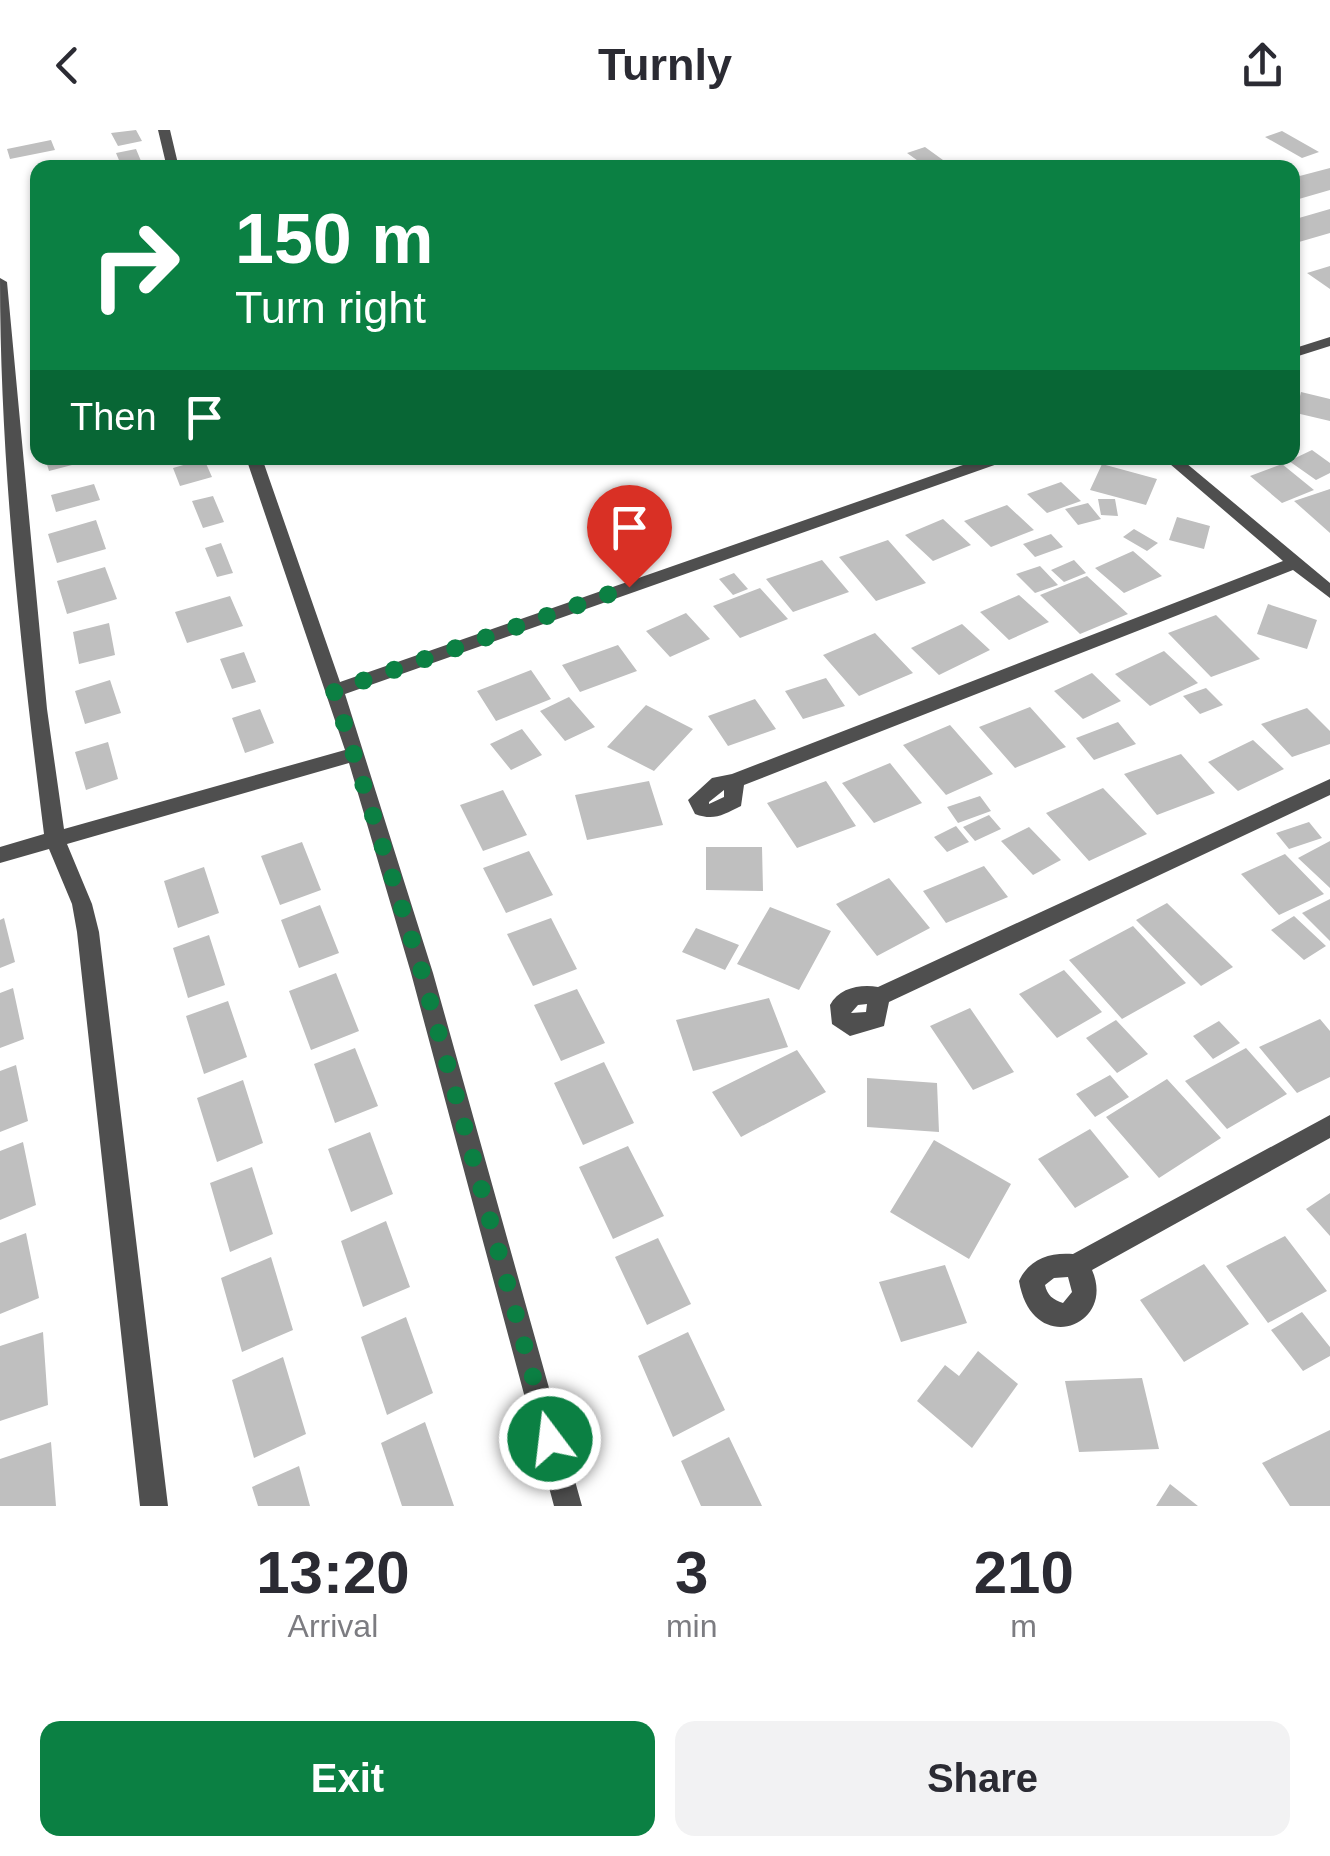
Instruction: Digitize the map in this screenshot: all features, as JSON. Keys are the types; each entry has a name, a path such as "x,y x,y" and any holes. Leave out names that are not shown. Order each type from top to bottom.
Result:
{"street":[{"path":"164,130 172,160"},
{"path":"0,282 38,710 54,840 82,904 88,932 154,1506"},
{"path":"1300,352 1330,341"},
{"path":"1312,348 1330,360"},
{"path":"256,465 356,754 422,972 568,1506"},
{"path":"334,691 978,465"},
{"path":"1179,465 1330,592"},
{"path":"734,781 1295,562"},
{"path":"0,855 356,754"},
{"path":"880,997 1330,786"},
{"path":"1075,1266 1330,1126"}],"building":[{"path":"136,130 142,141 118,146 111,133"},
{"path":"1282,131 1319,152 1302,158 1265,137"},
{"path":"51,140 55,150 10,159 7,149"},
{"path":"925,147 943,160 917,160 907,153"},
{"path":"136,149 141,160 119,160 116,153"},
{"path":"1330,168 1330,190 1300,199 1300,176"},
{"path":"1330,209 1330,233 1300,242 1300,218"},
{"path":"1330,266 1330,289 1307,273"},
{"path":"1301,392 1330,399 1330,421 1300,414"},
{"path":"1312,450 1330,463 1330,473 1316,480 1295,465 1300,465 1300,456"},
{"path":"47,465 72,465 49,471"},
{"path":"207,465 212,477 180,486 173,468"},
{"path":"1102,465 1157,479 1146,505 1090,490"},
{"path":"1283,465 1314,490 1282,503 1250,476"},
{"path":"1061,482 1081,501 1047,513 1027,494"},
{"path":"94,484 100,500 56,512 51,495"},
{"path":"1330,489 1330,533 1294,501"},
{"path":"213,496 224,522 203,528 192,501"},
{"path":"1098,499 1115,499 1118,516 1101,515"},
{"path":"1088,503 1101,519 1078,525 1065,509"},
{"path":"1007,505 1034,530 991,547 964,521"},
{"path":"1177,517 1210,526 1204,549 1169,540"},
{"path":"943,519 971,545 933,561 905,535"},
{"path":"96,520 106,549 57,563 48,534"},
{"path":"1134,529 1158,543 1147,551 1123,537"},
{"path":"1051,534 1063,547 1035,557 1023,544"},
{"path":"888,540 926,583 876,601 839,557"},
{"path":"221,543 233,573 217,577 205,548"},
{"path":"1133,551 1162,576 1124,593 1095,568"},
{"path":"822,560 849,592 793,612 766,579"},
{"path":"1074,560 1086,573 1064,582 1051,570"},
{"path":"1040,566 1058,585 1035,593 1016,574"},
{"path":"105,567 117,599 67,614 57,581"},
{"path":"734,573 748,589 733,595 719,579"},
{"path":"1087,576 1128,614 1080,634 1040,595"},
{"path":"760,588 788,619 740,638 713,606"},
{"path":"1019,595 1049,622 1009,640 980,612"},
{"path":"230,596 243,626 187,643 175,612"},
{"path":"1268,604 1317,620 1307,649 1257,634"},
{"path":"686,613 710,639 670,657 646,631"},
{"path":"1216,615 1260,659 1211,677 1168,633"},
{"path":"109,623 115,655 79,664 73,632"},
{"path":"962,624 990,650 939,675 911,648"},
{"path":"875,633 913,673 859,696 823,655"},
{"path":"618,645 637,671 580,692 562,665"},
{"path":"1164,651 1198,683 1150,706 1115,674"},
{"path":"244,652 256,682 232,689 220,659"},
{"path":"531,670 551,699 496,721 477,691"},
{"path":"1092,673 1121,701 1083,719 1054,691"},
{"path":"826,678 845,706 803,719 785,691"},
{"path":"110,680 121,713 85,724 75,691"},
{"path":"1206,688 1223,705 1200,714 1183,696"},
{"path":"569,697 595,727 565,741 540,711"},
{"path":"755,699 776,729 728,746 708,716"},
{"path":"646,705 693,729 654,771 607,747"},
{"path":"1030,707 1066,747 1015,768 979,727"},
{"path":"1307,708 1330,731 1330,744 1292,757 1261,724"},
{"path":"260,709 274,743 245,753 232,718"},
{"path":"1118,722 1136,744 1094,760 1076,738"},
{"path":"950,725 993,774 946,795 903,745"},
{"path":"522,729 542,755 511,770 490,744"},
{"path":"1253,740 1284,769 1238,791 1208,762"},
{"path":"108,742 118,779 86,790 75,752"},
{"path":"1181,754 1215,793 1157,815 1124,774"},
{"path":"890,763 922,803 874,823 842,783"},
{"path":"649,781 663,825 587,840 575,795"},
{"path":"826,781 856,826 797,848 767,803"},
{"path":"1103,788 1147,834 1089,861 1046,813"},
{"path":"503,790 527,835 483,851 460,805"},
{"path":"980,796 991,811 958,823 947,807"},
{"path":"989,815 1001,829 975,841 963,827"},
{"path":"1309,822 1322,838 1289,849 1276,833"},
{"path":"956,826 969,842 947,852 934,837"},
{"path":"1029,827 1061,860 1033,875 1001,841"},
{"path":"1330,841 1330,888 1298,858"},
{"path":"302,842 321,890 280,905 261,856"},
{"path":"706,847 762,847 763,891 706,890"},
{"path":"529,851 553,895 506,913 483,868"},
{"path":"1285,854 1324,894 1279,915 1241,874"},
{"path":"984,866 1008,897 946,923 923,891"},
{"path":"204,867 219,913 178,928 164,881"},
{"path":"889,878 930,928 877,956 836,904"},
{"path":"1330,899 1330,941 1302,913"},
{"path":"1167,903 1233,967 1201,986 1136,920"},
{"path":"320,905 339,953 299,968 281,920"},
{"path":"770,907 831,931 799,990 737,964"},
{"path":"1294,916 1326,946 1304,960 1271,930"},
{"path":"4,918 15,962 0,968 0,920"},
{"path":"551,918 577,969 533,986 507,934"},
{"path":"1133,926 1186,983 1122,1019 1069,960"},
{"path":"696,928 739,945 725,970 682,952"},
{"path":"209,935 225,985 188,998 173,948"},
{"path":"1064,970 1102,1012 1057,1038 1019,994"},
{"path":"336,973 359,1031 311,1050 289,991"},
{"path":"13,988 24,1039 0,1048 0,993"},
{"path":"577,989 605,1043 561,1061 534,1005"},
{"path":"769,998 788,1047 693,1071 676,1020"},
{"path":"228,1001 247,1057 204,1074 186,1016"},
{"path":"970,1008 1014,1072 973,1090 930,1026"},
{"path":"1320,1019 1330,1031 1330,1077 1297,1093 1259,1047"},
{"path":"1116,1020 1148,1054 1117,1073 1086,1038"},
{"path":"1219,1021 1240,1043 1213,1059 1193,1036"},
{"path":"355,1048 378,1106 335,1123 314,1064"},
{"path":"1246,1048 1287,1094 1227,1129 1185,1081"},
{"path":"797,1050 826,1092 741,1137 712,1092"},
{"path":"604,1062 634,1123 583,1145 554,1083"},
{"path":"16,1065 28,1121 0,1132 0,1071"},
{"path":"1110,1075 1129,1097 1095,1117 1076,1094"},
{"path":"867,1078 937,1083 939,1132 867,1127"},
{"path":"1167,1079 1221,1138 1159,1178 1106,1117"},
{"path":"243,1080 263,1143 217,1162 197,1098"},
{"path":"1090,1129 1129,1177 1075,1208 1038,1159"},
{"path":"370,1132 393,1194 351,1212 328,1149"},
{"path":"934,1140 1011,1184 969,1259 890,1212"},
{"path":"23,1142 36,1205 0,1220 0,1151"},
{"path":"628,1146 664,1216 613,1239 579,1167"},
{"path":"252,1167 273,1234 230,1252 210,1183"},
{"path":"1330,1193 1330,1236 1306,1209"},
{"path":"386,1221 410,1287 363,1307 341,1241"},
{"path":"26,1233 39,1298 0,1314 0,1243"},
{"path":"1285,1236 1327,1291 1268,1323 1226,1266"},
{"path":"658,1238 691,1304 647,1325 615,1257"},
{"path":"271,1257 293,1330 242,1352 221,1278"},
{"path":"1204,1264 1249,1324 1184,1362 1140,1300"},
{"path":"945,1265 967,1323 901,1342 879,1282"},
{"path":"1302,1312 1330,1347 1330,1356 1303,1371 1271,1330"},
{"path":"406,1317 433,1393 387,1415 361,1337"},
{"path":"43,1332 48,1405 0,1421 0,1346"},
{"path":"688,1332 725,1410 673,1437 638,1356"},
{"path":"978,1351 1018,1384 972,1448 917,1401 945,1365 959,1376"},
{"path":"283,1357 306,1434 254,1458 232,1380"},
{"path":"1142,1378 1159,1449 1079,1452 1065,1381"},
{"path":"425,1422 454,1506 402,1506 381,1443"},
{"path":"1330,1430 1330,1506 1290,1506 1262,1463"},
{"path":"729,1437 762,1506 701,1506 681,1461"},
{"path":"51,1442 56,1506 0,1506 0,1459"},
{"path":"299,1466 310,1506 258,1506 252,1487"},
{"path":"1170,1484 1198,1506 1156,1506"}],"route":[{"path":"550,1439 422,972 334,691 629,587"}]}
